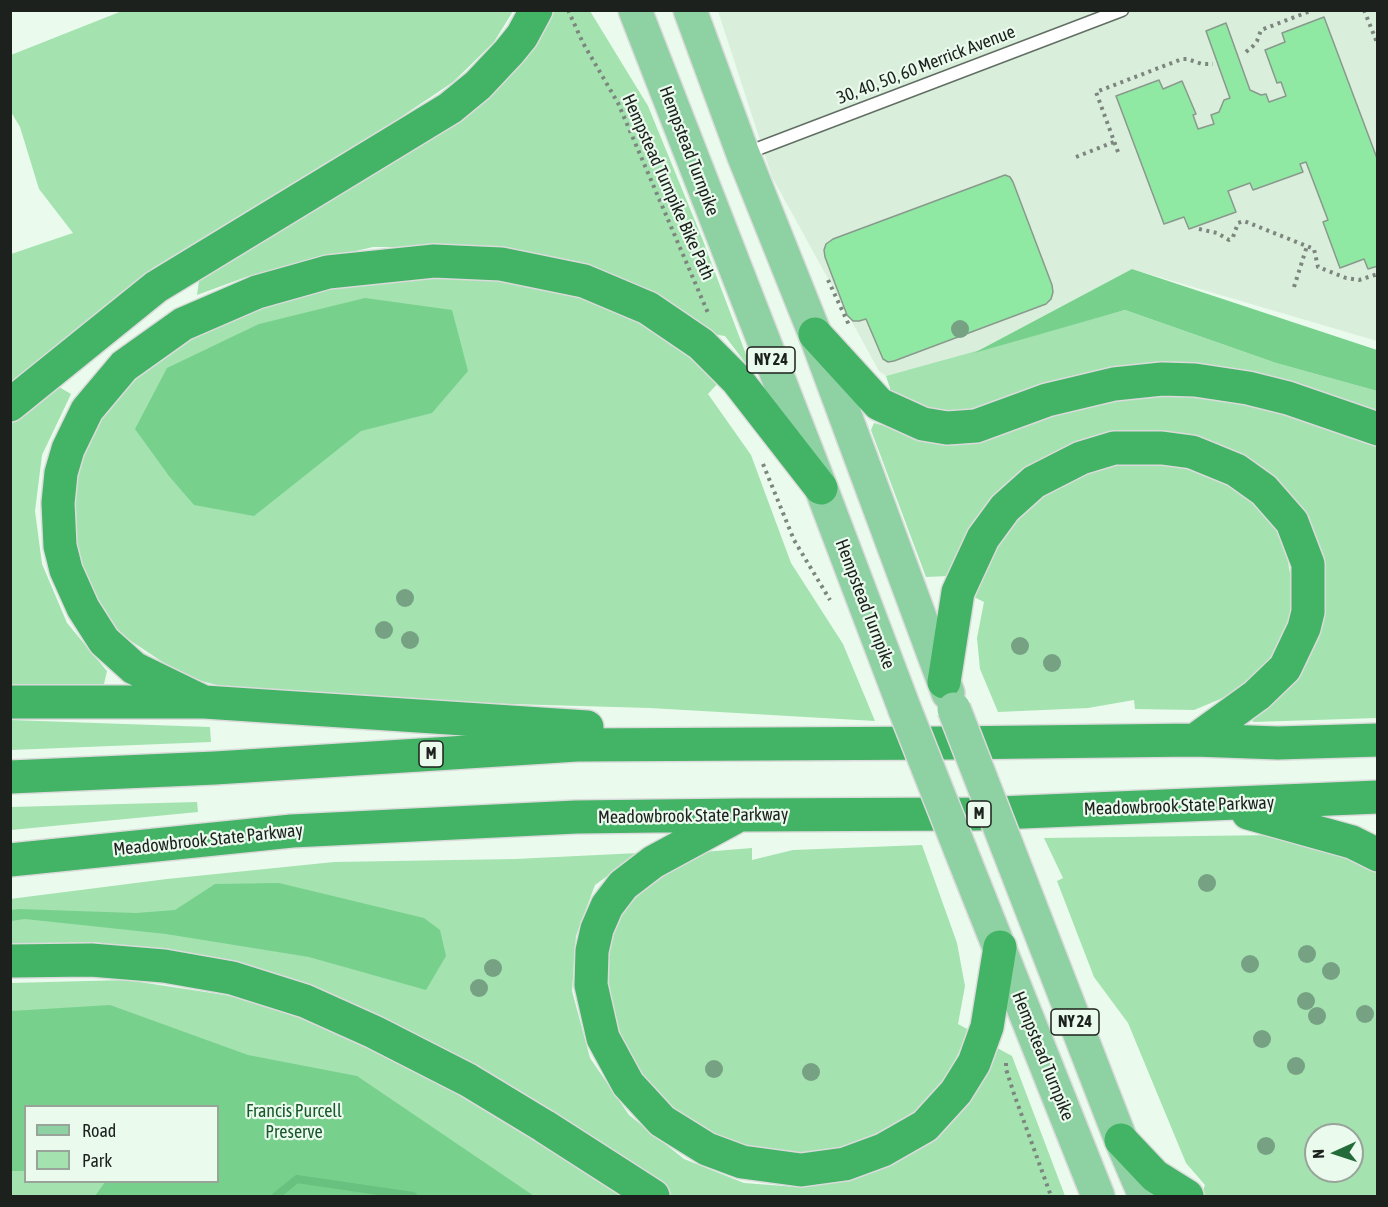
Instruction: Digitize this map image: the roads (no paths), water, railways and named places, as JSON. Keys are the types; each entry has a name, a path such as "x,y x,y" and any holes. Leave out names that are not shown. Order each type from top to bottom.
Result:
{"highway":[{"path":"10,405 156,287 450,108 478,85 509,52 522,36 536,10"},
{"path":"204,702 134,668 104,641 83,608 66,570 60,546 58,502 61,473 68,449 87,410 124,366 183,324 257,292 328,272 434,261 501,264 584,281 648,308 701,344 737,380 821,488"},
{"path":"815,334 879,404 923,424 947,428 976,426 1047,400 1113,384 1161,379 1195,380 1248,388 1288,398 1377,429"},
{"path":"949,695 958,592 982,538 1005,508 1034,482 1081,458 1114,448 1162,448 1192,452 1236,471 1264,490 1292,522 1308,564 1308,612 1304,628 1285,668 1257,695 1195,740"},
{"path":"10,702 204,702 852,744"},
{"name":"M","path":"10,777 215,768 577,745 1195,740 1278,743 1377,740"},
{"name":"Meadowbrook State Parkway","path":"10,860 292,831 576,818 975,814 1377,797"},
{"path":"1218,804 1352,842 1377,855"},
{"path":"740,815 652,862 623,885 608,906 597,930 592,951 591,985 603,1038 628,1084 662,1121 707,1149 741,1162 801,1170 845,1164 883,1150 925,1126 956,1092 974,1063 987,1027 1000,947"},
{"path":"10,962 91,960 164,966 232,978 305,1001 374,1032 468,1080 653,1197"},
{"path":"1121,1140 1155,1176 1187,1197"}],"main road":[{"name":"Hempstead Turnpike","path":"635,10 905,710 1098,1197"},
{"name":"NY 24","path":"690,10 743,154 815,334 949,695 1145,1197"}],"lane":[{"name":"30, 40, 50, 60 Merrick Avenue","path":"743,154 1122,10"}],"waterway":[{"path":"276,1196 297,1179 413,1196"}],"park label":[{"name":"Francis Purcell Preserve","path":"294,1121"}]}
